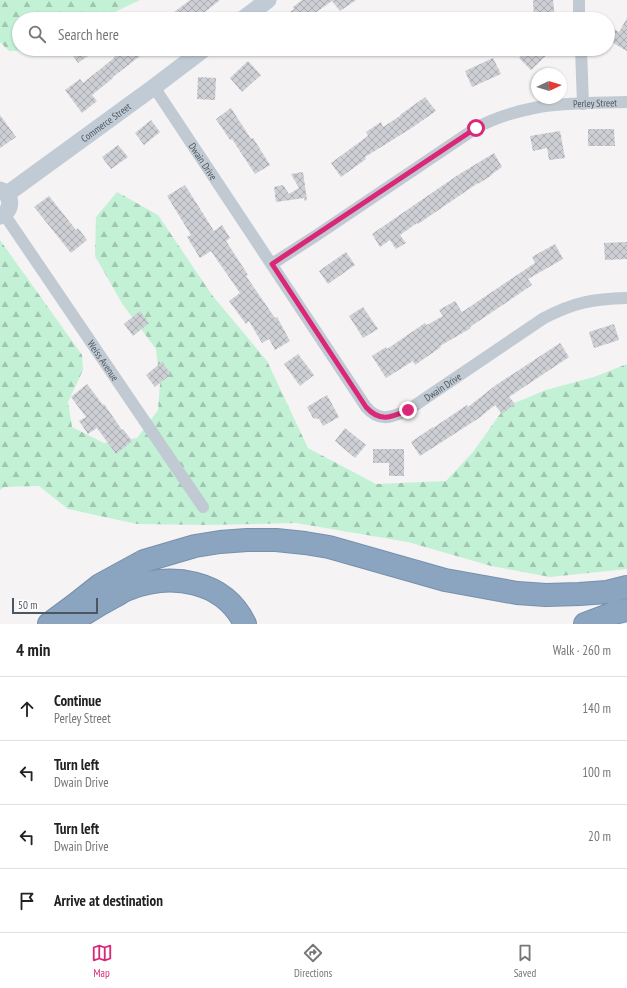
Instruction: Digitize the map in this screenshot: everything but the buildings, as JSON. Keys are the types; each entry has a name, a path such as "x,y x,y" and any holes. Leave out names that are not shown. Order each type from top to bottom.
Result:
{"highway":[{"path":"49,624 100,585 144,562 195,546 247,540 276,540 329,547 445,580 516,593 546,596 607,592 627,587"},
{"path":"69,624 92,608 128,589 153,582 172,580 192,583 212,590 226,599 240,614 245,624"},
{"path":"586,624 627,610"}],"street":[{"path":"252,12 268,0"},
{"path":"579,0 580,12"},
{"name":"Commerce Street","path":"4,192 154,88 195,56"},
{"path":"581,56 583,104"},
{"name":"Dwain Drive","path":"154,88 366,407 378,416 386,418 408,410 558,310 573,304 588,301 627,298"},
{"name":"Perley Street","path":"272,264 490,120 535,107 559,104 627,102"},
{"path":"2,215 8,211 10,206 10,202 4,192"},
{"name":"Weiss Avenue","path":"2,215 203,507"}],"green space":[{"path":"0,0 140,0 115,12 12,12 12,51 9,51 0,42"},
{"path":"117,192 158,215 212,295 267,361 308,448 376,484 446,481 473,452 505,407 546,390 594,377 627,364 627,569 550,577 491,566 408,542 296,523 205,525 137,524 68,509 39,486 4,487 0,490 0,240 82,355 83,370 68,402 72,427 104,443 137,438 158,410 160,384 156,349 123,305 95,256 96,217"}],"route":[{"path":"408,410 386,418 372,413 366,407 272,264 476,128"}]}
